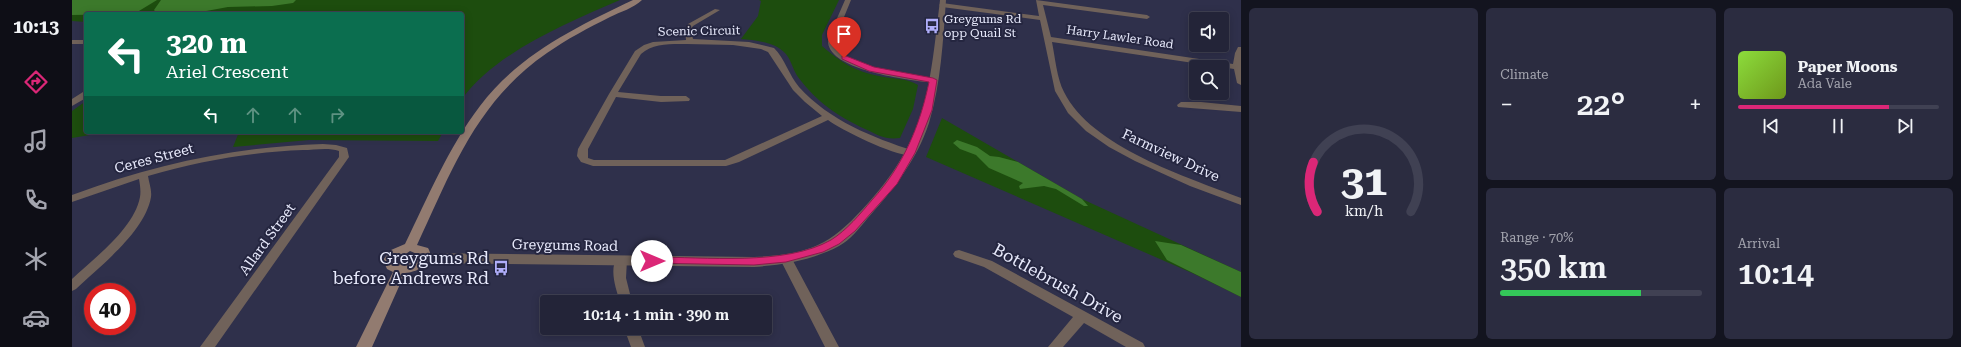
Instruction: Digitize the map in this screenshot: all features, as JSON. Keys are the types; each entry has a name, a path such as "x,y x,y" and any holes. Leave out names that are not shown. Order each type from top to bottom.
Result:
{"main road":[{"path":"410,247 459,145 475,118 496,91 527,63 558,41 586,25 639,0"},
{"path":"410,247 420,248 423,251 424,258 414,267 400,270 392,266 390,260 400,250 410,247"},
{"path":"364,347 400,270"}],"street":[{"path":"848,0 832,38 832,45 837,53 854,63 872,69 933,80"},
{"path":"943,2 1042,18"},
{"name":"Greygums Road","path":"424,258 754,262 786,258 819,250 846,235 892,184 911,153 928,110 943,2"},
{"path":"1039,2 1147,17"},
{"name":"Farmview Drive","path":"1039,2 1061,97 1069,109 1088,127 1118,148 1145,162 1241,202"},
{"path":"690,43 688,29 690,25 717,10"},
{"name":"Harry Lawler Road","path":"1047,39 1237,67"},
{"path":"72,42 84,42"},
{"name":"Scenic Circuit","path":"828,117 736,160 726,163 580,162 583,149 613,94 638,53 643,49 659,44 690,43 749,43 769,49 776,56 784,72 796,88 812,105 828,117 866,137 911,153"},
{"path":"1241,49 1238,56 1237,67 1241,83"},
{"path":"613,94 661,99 686,98"},
{"path":"73,102 84,95"},
{"path":"1181,105 1206,105 1241,109"},
{"name":"Ceres Street","path":"72,199 143,175 193,161 250,151 298,148 342,149"},
{"name":"Allard Street","path":"207,347 344,157 345,152 342,149"},
{"path":"72,286 122,237 139,216 145,199 143,175"},
{"name":"Bottlebrush Drive","path":"959,254 988,264 1138,347"},
{"path":"786,258 832,347"},
{"path":"621,260 620,275 624,295"},
{"path":"1055,347 1082,316"},
{"path":"634,335 638,347"}],"green space":[{"path":"72,0 620,0 556,29 513,53 476,82 464,97 464,12 84,12 84,22 72,21"},
{"path":"72,0 157,0 137,12 84,12 84,15 72,15"},
{"path":"161,0 296,0 293,3 272,6 228,7 201,12 156,12 154,10"},
{"path":"759,0 839,0 822,35 822,46 835,57 855,69 879,76 909,81 918,85 913,109 900,138 886,138 878,135 855,124 828,108 805,86 796,74 787,55 781,49 764,42 741,39 758,16 761,1"},
{"path":"84,102 84,134 96,134 72,138 72,111"},
{"path":"942,118 1082,199 1241,272 1241,297 1192,273 926,157"},
{"path":"238,134 442,134 438,141 309,140 233,147"},
{"path":"957,140 977,147 990,156 1018,162 1082,199 1088,206 1084,206 1056,189 1044,186 1020,189 1019,186 1023,183 989,168 976,155 960,149 953,143"},
{"path":"1155,241 1181,245 1241,272 1241,297 1167,260"}],"place":[{"name":"Greygums Rd opp Quail St","path":"932,26"},
{"name":"Greygums Rd before Andrews Rd","path":"501,268"}],"route":[{"path":"652,261 754,262 791,258 819,250 836,242 852,229 892,184 911,153 928,110 933,80 884,72 858,65 844,58"}]}
